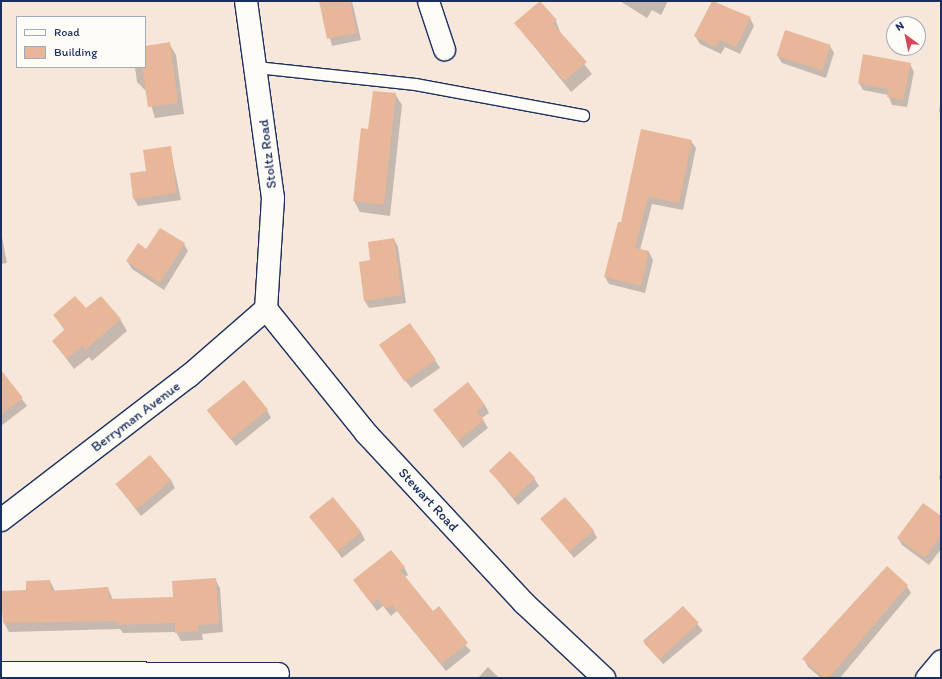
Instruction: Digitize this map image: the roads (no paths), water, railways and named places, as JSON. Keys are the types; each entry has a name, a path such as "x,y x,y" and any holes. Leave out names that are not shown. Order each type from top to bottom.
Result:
{"street":[{"name":"Stoltz Road","path":"246,1 273,198 266,309"},
{"path":"428,1 444,49"},
{"name":"Berryman Avenue","path":"1,520 189,376 266,309"},
{"name":"Stewart Road","path":"266,309 366,433 524,603 604,678"},
{"path":"926,678 941,660"},
{"path":"1,672 278,672"}],"lane":[{"path":"256,67 415,84 583,114"}]}
